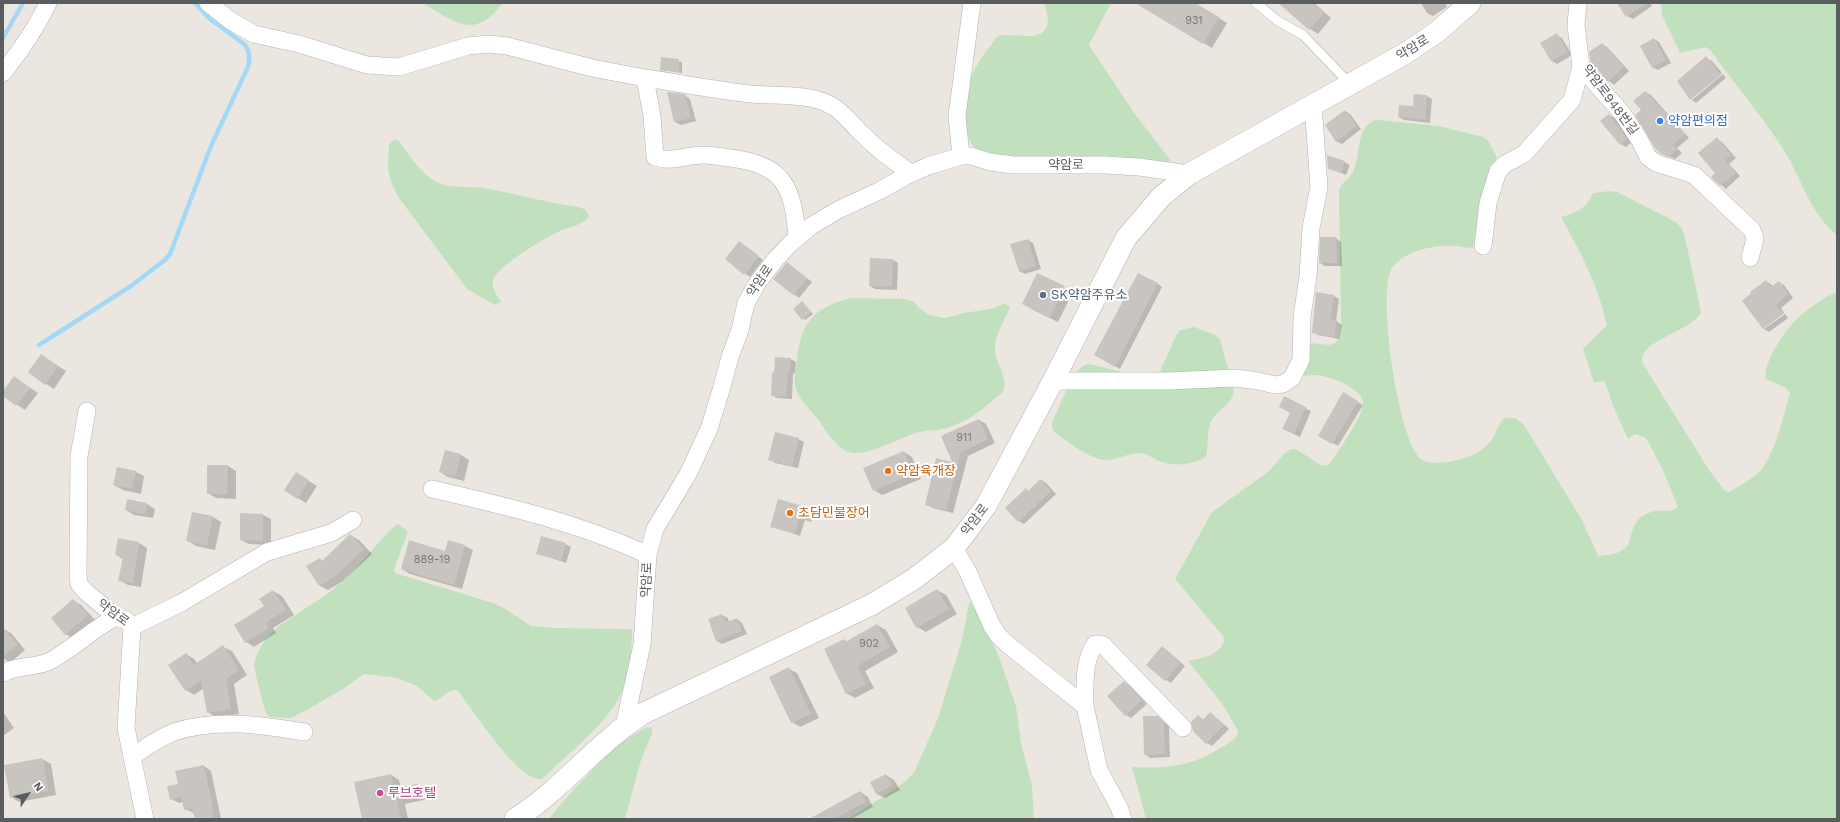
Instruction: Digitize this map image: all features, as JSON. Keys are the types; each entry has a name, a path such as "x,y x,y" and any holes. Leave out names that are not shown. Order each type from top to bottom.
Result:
{"street":[{"path":"3,73 24,47 38,26 48,3"},
{"path":"208,3 231,21 254,34 299,44 367,65 399,67 468,46 489,44 507,46 592,68 645,78 750,94 799,97 819,100 832,105 844,114 856,129 878,149 911,174"},
{"path":"961,156 957,116 972,3"},
{"name":"약암로","path":"515,819 554,791 606,740 644,713 871,605 914,579 954,548 986,506 1053,381 1126,238 1161,197 1189,174 1406,53 1437,32 1470,3"},
{"name":"약암로948번길","path":"1578,3 1576,25 1582,67 1622,113 1639,139 1648,157 1656,163 1694,175 1752,230 1755,239 1750,258"},
{"path":"1483,246 1488,203 1498,171 1505,164 1524,154 1572,100 1582,67"},
{"path":"645,78 652,116 655,157 662,160 702,155 750,160 764,165 778,174 789,192 795,213 797,237"},
{"path":"1053,381 1169,381 1235,378 1258,381 1275,386 1283,384 1292,378 1301,360 1302,317 1308,276 1311,228 1319,187 1313,104"},
{"name":"약암로","path":"624,726 642,645 648,555 655,529 688,474 709,429 730,356 740,330 746,303 758,282 775,260 797,237 810,226 838,210 911,174 961,156 971,156 990,162 1014,165 1105,165 1140,167 1189,174"},
{"name":"약암로","path":"86,411 79,456 78,579 79,584 85,591 116,617 126,620 132,627 126,728 145,819"},
{"path":"432,489 555,519 600,534 648,555"},
{"path":"132,627 181,603 267,552 331,533 353,520"},
{"path":"954,548 968,572 992,626 998,635 1006,644 1085,706"},
{"path":"3,673 18,668 47,662 104,623 116,617"},
{"path":"1123,819 1119,807 1099,770 1085,706 1086,672 1089,653 1095,644 1103,645 1183,728"},
{"path":"132,757 153,742 189,728 214,724 277,727 304,732"}],"lane":[{"path":"1256,3 1278,21 1303,35 1350,84"}],"green space":[{"path":"422,3 503,3 493,15 483,22 473,25 454,21"},
{"path":"1044,3 1111,3 1089,45 1135,114 1171,161 1160,164 1019,161 987,155 973,146 965,132 964,114 966,86 980,60 997,37 1001,35 1033,36 1042,33 1047,27 1048,17"},
{"path":"1661,3 1837,3 1837,235 1827,226 1812,205 1782,147 1711,51 1705,47 1680,53 1662,15"},
{"path":"1378,120 1439,126 1483,137 1488,140 1497,157 1485,190 1473,248 1444,246 1427,248 1404,257 1392,268 1388,283 1388,336 1398,399 1405,427 1413,449 1422,460 1431,463 1463,459 1485,447 1493,438 1500,423 1505,418 1515,418 1524,425 1582,520 1598,556 1614,554 1624,549 1629,543 1634,526 1642,516 1658,511 1671,511 1678,507 1662,468 1646,438 1635,434 1628,439 1614,408 1604,380 1594,383 1583,349 1607,325 1588,269 1561,217 1571,214 1588,203 1593,193 1610,191 1617,192 1674,221 1680,226 1684,233 1701,312 1696,319 1688,325 1656,342 1648,349 1643,356 1643,364 1709,470 1725,491 1729,492 1733,490 1758,473 1766,462 1775,444 1790,393 1786,388 1766,379 1768,364 1776,347 1787,330 1798,318 1817,303 1837,292 1837,819 1146,819 1132,767 1168,767 1190,762 1213,753 1229,743 1235,738 1238,731 1223,705 1188,661 1209,656 1214,653 1224,642 1223,636 1175,579 1212,512 1268,472 1285,453 1291,449 1296,449 1322,466 1328,465 1349,435 1362,409 1362,398 1358,393 1336,380 1316,375 1294,378 1311,343 1329,345 1335,343 1339,337 1341,324 1339,189 1354,169 1360,139 1363,132 1371,122"},
{"path":"393,140 398,140 419,168 440,184 483,188 579,207 586,210 589,216 580,224 560,231 544,239 503,267 496,274 493,280 494,289 501,302 495,305 467,289 399,198 392,184 388,167 389,145"},
{"path":"851,298 906,299 914,302 919,308 929,315 945,318 964,313 991,309 1006,303 1010,308 1000,329 995,346 996,356 1003,376 1003,391 981,410 956,425 940,430 916,433 878,448 860,453 852,453 842,448 833,440 802,400 796,390 795,376 802,336 811,319 827,306"},
{"path":"1194,327 1215,335 1220,339 1234,391 1231,400 1215,416 1210,424 1206,457 1190,463 1179,464 1167,464 1142,453 1102,460 1085,453 1054,432 1052,423 1061,401 1075,375 1083,366 1089,364 1135,374 1160,371 1180,330"},
{"path":"398,524 407,530 407,534 394,570 395,573 493,603 504,608 531,626 554,628 631,629 629,669 620,697 599,725 542,779 532,777 509,757 457,690 450,691 434,701 417,686 397,678 364,674 343,689 291,718 269,717 265,711 254,664 258,652 266,638 279,626 327,594 347,578 390,530"},
{"path":"972,601 978,610 999,657 1016,706 1021,743 1032,785 1034,819 848,819 895,789 907,780 915,771 938,718 962,640 969,603"},
{"path":"647,727 652,728 652,734 641,760 625,819 550,819 562,803 609,754 626,739"}],"building":[{"path":"1135,3 1195,3 1219,17 1203,44"},
{"path":"1278,3 1312,3 1324,13 1309,30"},
{"path":"1617,3 1647,3 1626,17"},
{"path":"1557,33 1568,52 1551,61 1540,43"},
{"path":"1654,38 1666,60 1652,68 1640,46"},
{"path":"1602,43 1624,67 1608,82 1591,63 1589,52"},
{"path":"1706,56 1721,75 1690,100 1677,81"},
{"path":"661,57 679,59 679,72 660,70"},
{"path":"1645,91 1685,134 1672,145 1677,149 1669,157 1661,154 1655,148 1635,115 1641,110 1633,101"},
{"path":"667,92 685,94 691,118 674,122"},
{"path":"1414,94 1427,95 1425,120 1398,117 1399,105 1413,106"},
{"path":"1345,110 1357,126 1336,142 1325,125"},
{"path":"1609,114 1627,139 1620,145 1600,121"},
{"path":"1717,137 1731,155 1725,160 1736,173 1720,186 1711,177 1715,173 1698,153"},
{"path":"1327,155 1345,161 1341,173 1328,169"},
{"path":"1320,237 1336,237 1337,263 1319,263"},
{"path":"1028,239 1036,266 1019,272 1010,244"},
{"path":"739,241 759,256 744,275 725,259"},
{"path":"870,258 893,259 892,287 869,286"},
{"path":"787,262 807,278 793,295 773,279"},
{"name":"SK약암주유소","path":"1037,273 1065,286 1050,318 1022,304"},
{"path":"1138,273 1158,283 1115,367 1094,355"},
{"path":"1766,280 1771,287 1779,281 1788,294 1776,305 1783,314 1763,329 1742,301 1751,293 1750,292"},
{"path":"1316,292 1334,295 1330,319 1337,320 1334,337 1312,333"},
{"path":"802,301 811,312 802,320 793,309"},
{"path":"41,354 58,366 45,385 28,372"},
{"path":"775,357 791,358 790,371 788,371 786,397 771,396 772,372 774,373"},
{"path":"14,376 30,388 16,406 3,396 3,391"},
{"path":"1343,392 1358,401 1332,444 1318,436"},
{"path":"1284,396 1306,407 1294,434 1282,429 1290,413 1279,407"},
{"path":"979,419 988,439 961,452 946,510 925,505 936,458 952,462 941,436"},
{"path":"775,432 799,438 792,466 768,460"},
{"path":"445,450 461,454 455,477 439,472"},
{"name":"약암육개장","path":"904,451 913,474 873,491 863,468"},
{"path":"207,465 228,465 227,494 207,494"},
{"path":"117,467 136,471 132,489 113,485"},
{"path":"296,472 309,480 297,499 284,490"},
{"path":"1040,479 1051,491 1018,522 1005,508 1026,488 1028,491"},
{"path":"127,499 147,503 145,514 125,510"},
{"name":"초담민물장어","path":"778,499 809,508 805,520 799,518 795,534 770,527"},
{"path":"192,512 213,516 207,546 186,541"},
{"path":"240,513 263,514 263,541 240,540"},
{"path":"350,534 364,549 334,577 319,586 306,566 320,558 322,561"},
{"path":"541,536 566,543 561,561 536,554"},
{"path":"118,538 139,542 133,583 118,581 123,557 115,555"},
{"path":"409,540 445,551 448,540 465,545 454,585 401,569"},
{"path":"937,589 949,609 916,628 905,608"},
{"path":"273,590 286,610 265,623 269,628 245,643 234,625 264,606 259,599"},
{"path":"73,599 88,615 65,635 51,618"},
{"path":"722,614 726,622 737,618 742,631 716,641 708,619"},
{"path":"877,624 890,647 857,666 866,684 846,694 824,649 844,639 845,642"},
{"path":"3,628 18,644 3,657"},
{"path":"223,645 239,670 226,679 231,709 207,713 201,680 185,691 168,665 186,653 194,665"},
{"path":"1162,646 1181,662 1165,681 1146,665"},
{"path":"789,667 811,714 791,723 769,677"},
{"path":"1124,681 1142,700 1125,716 1107,696"},
{"path":"1210,712 1224,725 1206,744 1193,731 1191,722 1198,715 1203,720"},
{"path":"1143,716 1158,716 1164,722 1165,754 1144,755"},
{"path":"43,758 48,791 10,798 4,765"},
{"path":"204,765 214,819 195,819 192,808 184,810 181,797 170,800 167,786 178,784 175,771"},
{"name":"루브호텔","path":"391,774 394,788 418,784 420,794 397,799 401,819 362,819 354,782"},
{"path":"886,774 892,785 876,794 870,782"},
{"path":"860,791 866,802 835,819 809,819"}],"waterway":[{"path":"3,38 23,3"},
{"path":"39,345 131,286 165,260 170,254 211,146 248,67 249,61 249,55 244,44 210,19 195,3"}],"place":[{"name":"약암편의점","path":"1660,121"},
{"name":"SK약암주유소","path":"1043,295"},
{"name":"약암육개장","path":"888,471"},
{"name":"초담민물장어","path":"790,513"},
{"name":"루브호텔","path":"380,793"}]}
